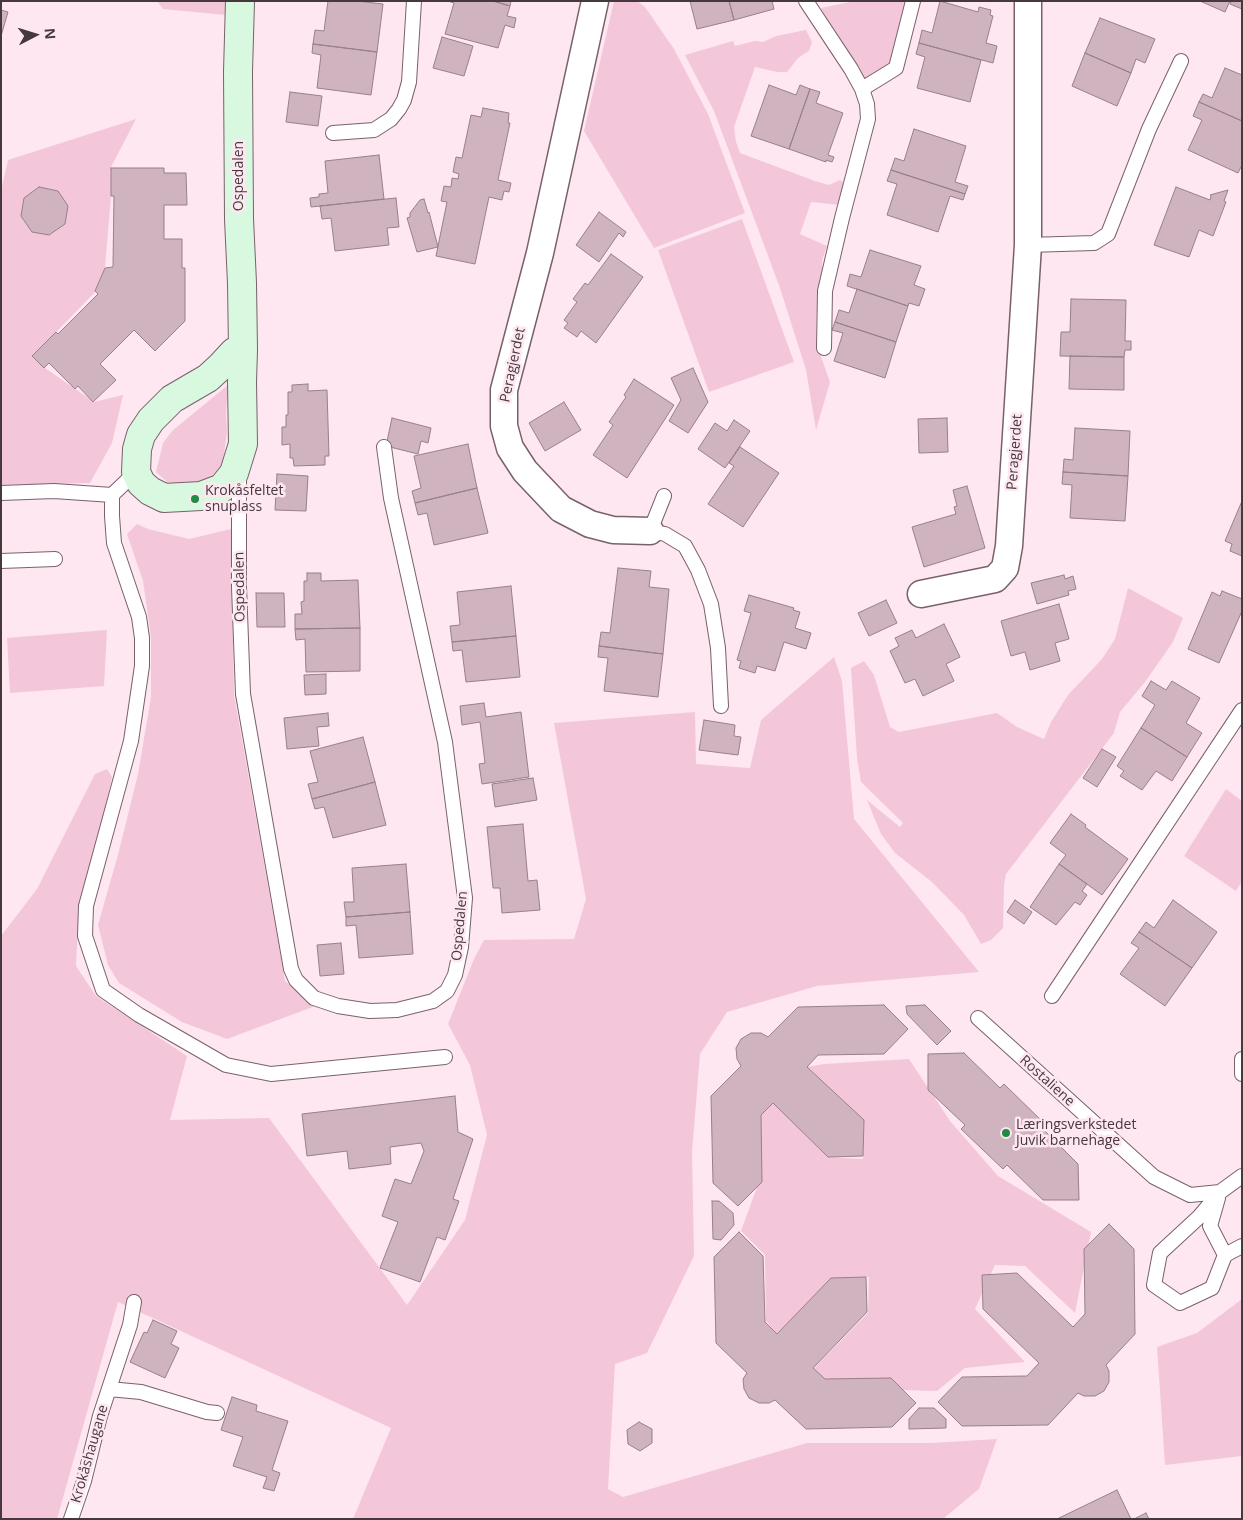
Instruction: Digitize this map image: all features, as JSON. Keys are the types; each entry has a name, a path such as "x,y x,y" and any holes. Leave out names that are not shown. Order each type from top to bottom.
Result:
{"street":[{"name":"Ospedalen","path":"136,472 141,483 164,498 201,496 222,488 234,473 243,444 238,91 240,1"},
{"name":"Peragjerdet","path":"595,1 540,253 504,390 504,426 510,448 525,471 561,509 590,524 613,530 650,530"},
{"name":"Peragjerdet","path":"921,594 995,579 1005,568 1009,546 1028,246 1028,1"},
{"path":"136,472 137,449 141,435 151,420 172,399 208,378 234,352 243,350"}],"lane":[{"path":"332,133 374,130 391,119 400,109 409,82 414,1"},
{"path":"806,1 862,89 867,104 868,119 825,291 824,348"},
{"path":"862,89 896,68 913,1"},
{"path":"1028,246 1094,244 1108,234 1149,130 1181,61"},
{"name":"Ospedalen","path":"239,460 243,694 291,969 296,980 314,998 338,1006 370,1011 396,1010 433,1001 447,991 454,975 461,947 465,898 445,742 391,498 384,447"},
{"path":"1,493 54,491 112,495 136,472"},
{"path":"112,495 114,544 139,617 142,638 142,666 131,741 86,906 85,936 103,990 139,1015 226,1065 271,1074 445,1057"},
{"path":"650,530 664,496"},
{"name":"Peragjerdet","path":"650,530 664,534 685,546 698,570 712,604 718,648 721,706"},
{"path":"1,561 55,559"},
{"path":"1052,996 1242,710"},
{"name":"Rostaliene","path":"978,1018 1154,1177 1190,1195 1220,1192"},
{"path":"1242,1059 1242,1074"},
{"path":"1242,1176 1220,1192 1199,1217 1160,1253 1154,1285 1180,1302 1212,1288 1225,1255 1242,1246"},
{"path":"1220,1192 1210,1226 1225,1255"},
{"name":"Krokåshaugane","path":"71,1519 84,1482 100,1416 130,1325 134,1302"},
{"name":"Krokåshaugane","path":"109,1389 141,1392 207,1412 217,1413"}],"shaded area":[{"path":"157,1 226,1 225,15 163,9"},
{"path":"614,1 637,1 645,7 674,49 708,114 745,213 654,248 584,131"},
{"path":"855,1 913,1 896,68 862,89 821,8"},
{"path":"806,30 812,42 809,51 798,58 787,72 777,72 755,67 734,127 740,153 815,181 829,185 840,180 848,186 840,205 811,202 800,234 827,246 822,260 822,281 817,307 816,335 819,351 830,382 816,430 806,370 780,288 714,111 685,55 733,41 735,46 755,41 763,42 776,36"},
{"path":"136,119 111,167 111,196 105,267 97,290 33,356 45,368 94,402 123,395 112,443 90,483 1,485 1,191 8,160"},
{"path":"742,219 794,362 709,392 658,250"},
{"path":"228,385 227,432 220,468 211,477 197,486 179,486 167,482 156,472 163,443 172,431"},
{"path":"137,524 148,529 189,539 231,529 234,695 285,981 318,1005 227,1039 182,1022 119,983 108,965 98,925 138,774 151,697 151,637 143,581 127,534"},
{"path":"1128,588 1183,618 1173,642 1145,682 1120,712 1114,733 1006,874 1003,928 991,940 981,944 964,915 932,882 895,853 881,834 867,800 900,827 903,823 861,782 857,758 851,668 864,661 874,675 890,727 899,732 997,713 1017,727 1044,739 1051,722 1068,695 1102,659 1115,639"},
{"path":"107,630 104,686 10,693 7,638"},
{"path":"834,657 842,681 854,819 979,972 817,986 727,1012 700,1054 692,1152 694,1256 647,1353 615,1364 608,1489 623,1497 807,1443 932,1443 997,1439 979,1489 943,1519 353,1519 391,1428 118,1302 57,1519 1,1519 1,936 37,889 95,774 107,769 112,777 78,926 76,966 96,996 187,1056 170,1120 269,1118 407,1305 465,1220 487,1135 470,1065 448,1024 474,959 484,940 574,939 586,899 554,723 695,712 696,764 750,768 761,720"},
{"path":"1226,789 1242,801 1242,881 1236,891 1184,856"},
{"path":"909,1059 950,1121 998,1176 1091,1232 1075,1313 1025,1266 995,1265 975,1309 1025,1362 965,1368 937,1391 899,1390 824,1382 813,1369 868,1313 869,1277 832,1278 777,1334 766,1321 765,1255 741,1231 760,1179 759,1114 773,1102 828,1157 863,1159 864,1122 807,1067 824,1064"},
{"path":"1242,1299 1242,1456 1165,1465 1157,1347 1197,1333"}],"building":[{"path":"328,1 357,1 383,4 377,52 313,44 315,30 324,31"},
{"path":"448,1 493,1 510,6 507,16 516,18 514,28 505,25 498,48 445,34 454,3"},
{"path":"493,1 511,1 510,6"},
{"path":"690,1 729,1 734,20 697,29"},
{"path":"729,1 772,1 774,9 734,20"},
{"path":"940,1 978,12 979,7 991,10 990,15 993,16 986,43 997,46 993,63 919,43 922,30 932,33"},
{"path":"1200,1 1230,1 1225,12"},
{"path":"1231,1 1242,1 1242,9 1230,4"},
{"path":"1,10 8,12 1,36"},
{"path":"1100,18 1155,39 1145,63 1136,59 1131,73 1085,53"},
{"path":"442,37 473,46 464,76 433,68"},
{"path":"919,43 981,60 970,102 917,88 925,57 916,54"},
{"path":"313,44 377,52 371,95 317,88 321,55 312,53"},
{"path":"1085,53 1131,73 1117,106 1072,86"},
{"path":"1225,68 1242,75 1242,121 1199,102 1203,94 1212,98"},
{"path":"769,85 796,95 800,85 810,89 789,149 751,136"},
{"path":"810,89 820,92 816,103 843,113 828,155 834,157 832,162 826,160 826,162 789,149"},
{"path":"290,92 322,96 318,126 286,122"},
{"path":"1199,102 1242,121 1242,165 1238,173 1188,150 1202,120 1193,116"},
{"path":"483,108 509,113 508,123 510,123 498,180 511,183 509,192 504,191 502,200 489,197 475,264 436,256 447,202 441,201 444,186 451,187 452,178 458,179 459,174 453,172 456,157 462,158 471,115 481,117"},
{"path":"914,129 966,146 955,182 968,186 965,194 891,170 895,158 904,161"},
{"path":"379,155 384,199 311,207 310,198 328,193 325,161"},
{"path":"111,168 164,168 164,173 186,173 187,205 164,205 164,239 182,239 182,268 185,268 185,321 155,351 134,330 100,364 116,380 93,402 78,386 75,389 49,363 44,368 32,356 56,332 58,334 98,294 95,291 105,268 113,267 114,196 111,196"},
{"path":"891,170 965,194 963,200 950,196 938,232 887,215 897,184 887,181"},
{"path":"39,187 58,191 68,206 65,224 49,235 32,232 21,216 24,198"},
{"path":"1176,187 1210,200 1210,195 1228,190 1224,201 1226,202 1213,236 1199,230 1189,257 1154,245"},
{"path":"396,198 399,227 387,228 389,245 335,251 331,218 322,219 320,206"},
{"path":"424,199 438,247 417,252 407,218 410,217 410,213 420,200"},
{"path":"599,212 626,232 623,237 619,233 599,262 576,245"},
{"path":"870,250 921,266 914,285 925,289 919,306 909,303 908,306 847,286 850,274 861,277"},
{"path":"611,254 643,277 596,343 581,331 577,337 564,328 568,323 564,320 577,302 573,299 585,283 588,285"},
{"path":"857,289 908,306 896,342 835,322 839,310 849,313"},
{"path":"1071,299 1126,300 1125,341 1131,341 1131,350 1125,350 1124,357 1060,356 1061,332 1070,332"},
{"path":"835,322 896,342 885,378 834,361 843,333 832,330"},
{"path":"1070,356 1124,357 1124,390 1069,389"},
{"path":"693,368 708,402 688,433 669,421 681,400 671,378"},
{"path":"634,379 674,405 627,478 593,455 613,425 609,422 626,397 624,395"},
{"path":"308,384 308,391 327,390 329,456 325,456 325,465 294,466 293,458 290,458 290,444 282,445 282,427 286,427 288,392 292,392 292,385"},
{"path":"564,402 581,430 545,451 529,423"},
{"path":"392,418 431,428 428,443 421,441 418,454 386,446"},
{"path":"947,418 948,452 919,453 918,419"},
{"path":"734,420 750,431 725,468 698,449 715,423 727,431"},
{"path":"1075,428 1130,431 1128,476 1063,472 1064,459 1073,460"},
{"path":"468,444 477,488 415,503 412,491 421,488 414,456"},
{"path":"740,447 779,473 743,527 708,504 734,466 729,463"},
{"path":"1063,472 1128,476 1125,521 1070,518 1072,485 1062,484"},
{"path":"277,474 308,476 306,511 275,510"},
{"path":"967,486 985,548 924,567 912,527 956,514 954,507 957,506 953,490"},
{"path":"477,488 488,533 434,545 427,513 418,515 415,503"},
{"path":"1242,501 1242,556 1230,551 1232,544 1225,541"},
{"path":"618,568 651,571 649,587 669,589 663,654 599,646 601,632 610,633"},
{"path":"307,573 321,573 321,581 358,580 360,628 295,629 295,614 302,614 301,602 304,601 304,581 307,581"},
{"path":"1064,575 1065,579 1073,576 1076,589 1068,591 1069,595 1037,604 1031,583"},
{"path":"511,586 516,636 452,642 450,626 460,625 457,592"},
{"path":"1222,591 1242,599 1242,611 1219,663 1188,649 1212,592 1220,596"},
{"path":"256,593 284,593 285,627 257,627"},
{"path":"749,595 794,608 793,610 800,612 795,628 811,633 806,649 784,642 775,671 757,666 755,673 739,668 741,661 737,660 751,613 744,611"},
{"path":"886,600 897,623 869,636 858,613"},
{"path":"1059,604 1069,639 1055,643 1060,661 1030,670 1025,652 1011,656 1001,621"},
{"path":"944,624 960,657 946,664 954,681 923,696 915,679 905,683 890,651 899,646 895,638 912,630 916,638"},
{"path":"360,628 360,671 306,672 305,639 296,640 295,629"},
{"path":"516,636 520,677 466,682 462,650 453,651 452,642"},
{"path":"599,646 663,654 658,697 604,691 608,658 598,657"},
{"path":"326,674 326,694 305,695 304,675"},
{"path":"1151,681 1166,690 1172,681 1200,698 1186,723 1202,733 1187,757 1141,728 1155,705 1142,696"},
{"path":"484,703 486,717 521,712 529,777 482,784 479,764 485,763 480,722 462,725 460,706"},
{"path":"328,713 329,726 317,727 319,746 287,749 284,718"},
{"path":"704,720 735,725 734,736 741,737 738,755 699,750"},
{"path":"1141,728 1187,757 1172,781 1156,771 1142,790 1120,776 1124,771 1117,766"},
{"path":"363,737 375,782 312,799 308,784 318,782 310,751"},
{"path":"1102,749 1116,757 1097,787 1083,778"},
{"path":"533,778 537,800 495,807 492,784"},
{"path":"375,782 386,825 333,838 324,807 315,809 312,799"},
{"path":"1071,814 1086,825 1085,827 1128,859 1102,895 1059,864 1066,855 1050,843"},
{"path":"523,824 528,881 537,880 540,910 502,913 500,888 493,888 487,827"},
{"path":"406,864 410,912 346,917 344,902 354,902 352,868"},
{"path":"1059,864 1087,884 1082,891 1087,895 1080,905 1075,902 1056,925 1030,907"},
{"path":"1015,900 1032,912 1024,924 1007,912"},
{"path":"1173,900 1217,932 1192,968 1139,932 1146,922 1154,928"},
{"path":"410,912 413,954 359,958 356,925 346,926 346,917"},
{"path":"1139,932 1192,968 1165,1006 1120,974 1139,948 1131,943"},
{"path":"341,943 344,974 320,976 317,945"},
{"path":"884,1005 908,1029 884,1054 818,1055 807,1067 864,1120 863,1156 828,1157 773,1103 761,1115 762,1182 738,1206 713,1183 711,1096 741,1066 737,1059 736,1048 741,1039 751,1033 761,1033 768,1037 798,1007"},
{"path":"925,1005 951,1031 937,1045 907,1014 906,1006"},
{"path":"964,1053 1000,1088 1004,1084 1046,1125 1042,1128 1078,1164 1079,1200 1043,1200 1007,1165 1003,1169 961,1129 965,1125 928,1090 928,1054"},
{"path":"455,1096 458,1132 473,1139 453,1199 459,1201 445,1240 437,1237 420,1282 380,1268 398,1222 382,1216 395,1179 411,1184 424,1151 421,1143 390,1147 391,1164 349,1169 347,1151 307,1156 302,1114"},
{"path":"712,1201 719,1201 733,1213 734,1225 721,1240 713,1239"},
{"path":"1109,1224 1134,1249 1135,1334 1106,1365 1109,1371 1109,1382 1104,1391 1095,1396 1084,1396 1078,1393 1048,1425 962,1426 938,1402 962,1377 1027,1376 1039,1363 983,1309 982,1275 1017,1273 1073,1327 1085,1314 1084,1249"},
{"path":"739,1232 763,1256 765,1322 777,1334 831,1278 866,1277 867,1312 813,1368 825,1379 891,1378 916,1403 892,1427 806,1429 775,1400 769,1403 759,1403 749,1398 744,1389 743,1379 747,1373 716,1343 714,1257"},
{"path":"153,1320 177,1331 171,1344 179,1348 165,1378 130,1362 144,1332 147,1333"},
{"path":"232,1397 257,1405 256,1411 288,1421 272,1470 280,1473 274,1491 263,1488 267,1477 233,1466 243,1437 221,1430"},
{"path":"919,1408 934,1408 946,1419 946,1428 909,1429 909,1419"},
{"path":"639,1422 652,1429 652,1443 640,1451 628,1444 627,1430"},
{"path":"1117,1490 1131,1519 1057,1519"},
{"path":"1146,1513 1149,1519 1134,1519"}],"place":[{"name":"Krokåsfeltet snuplass","path":"195,499"},
{"name":"Læringsverkstedet Juvik barnehage","path":"1006,1133"}]}
